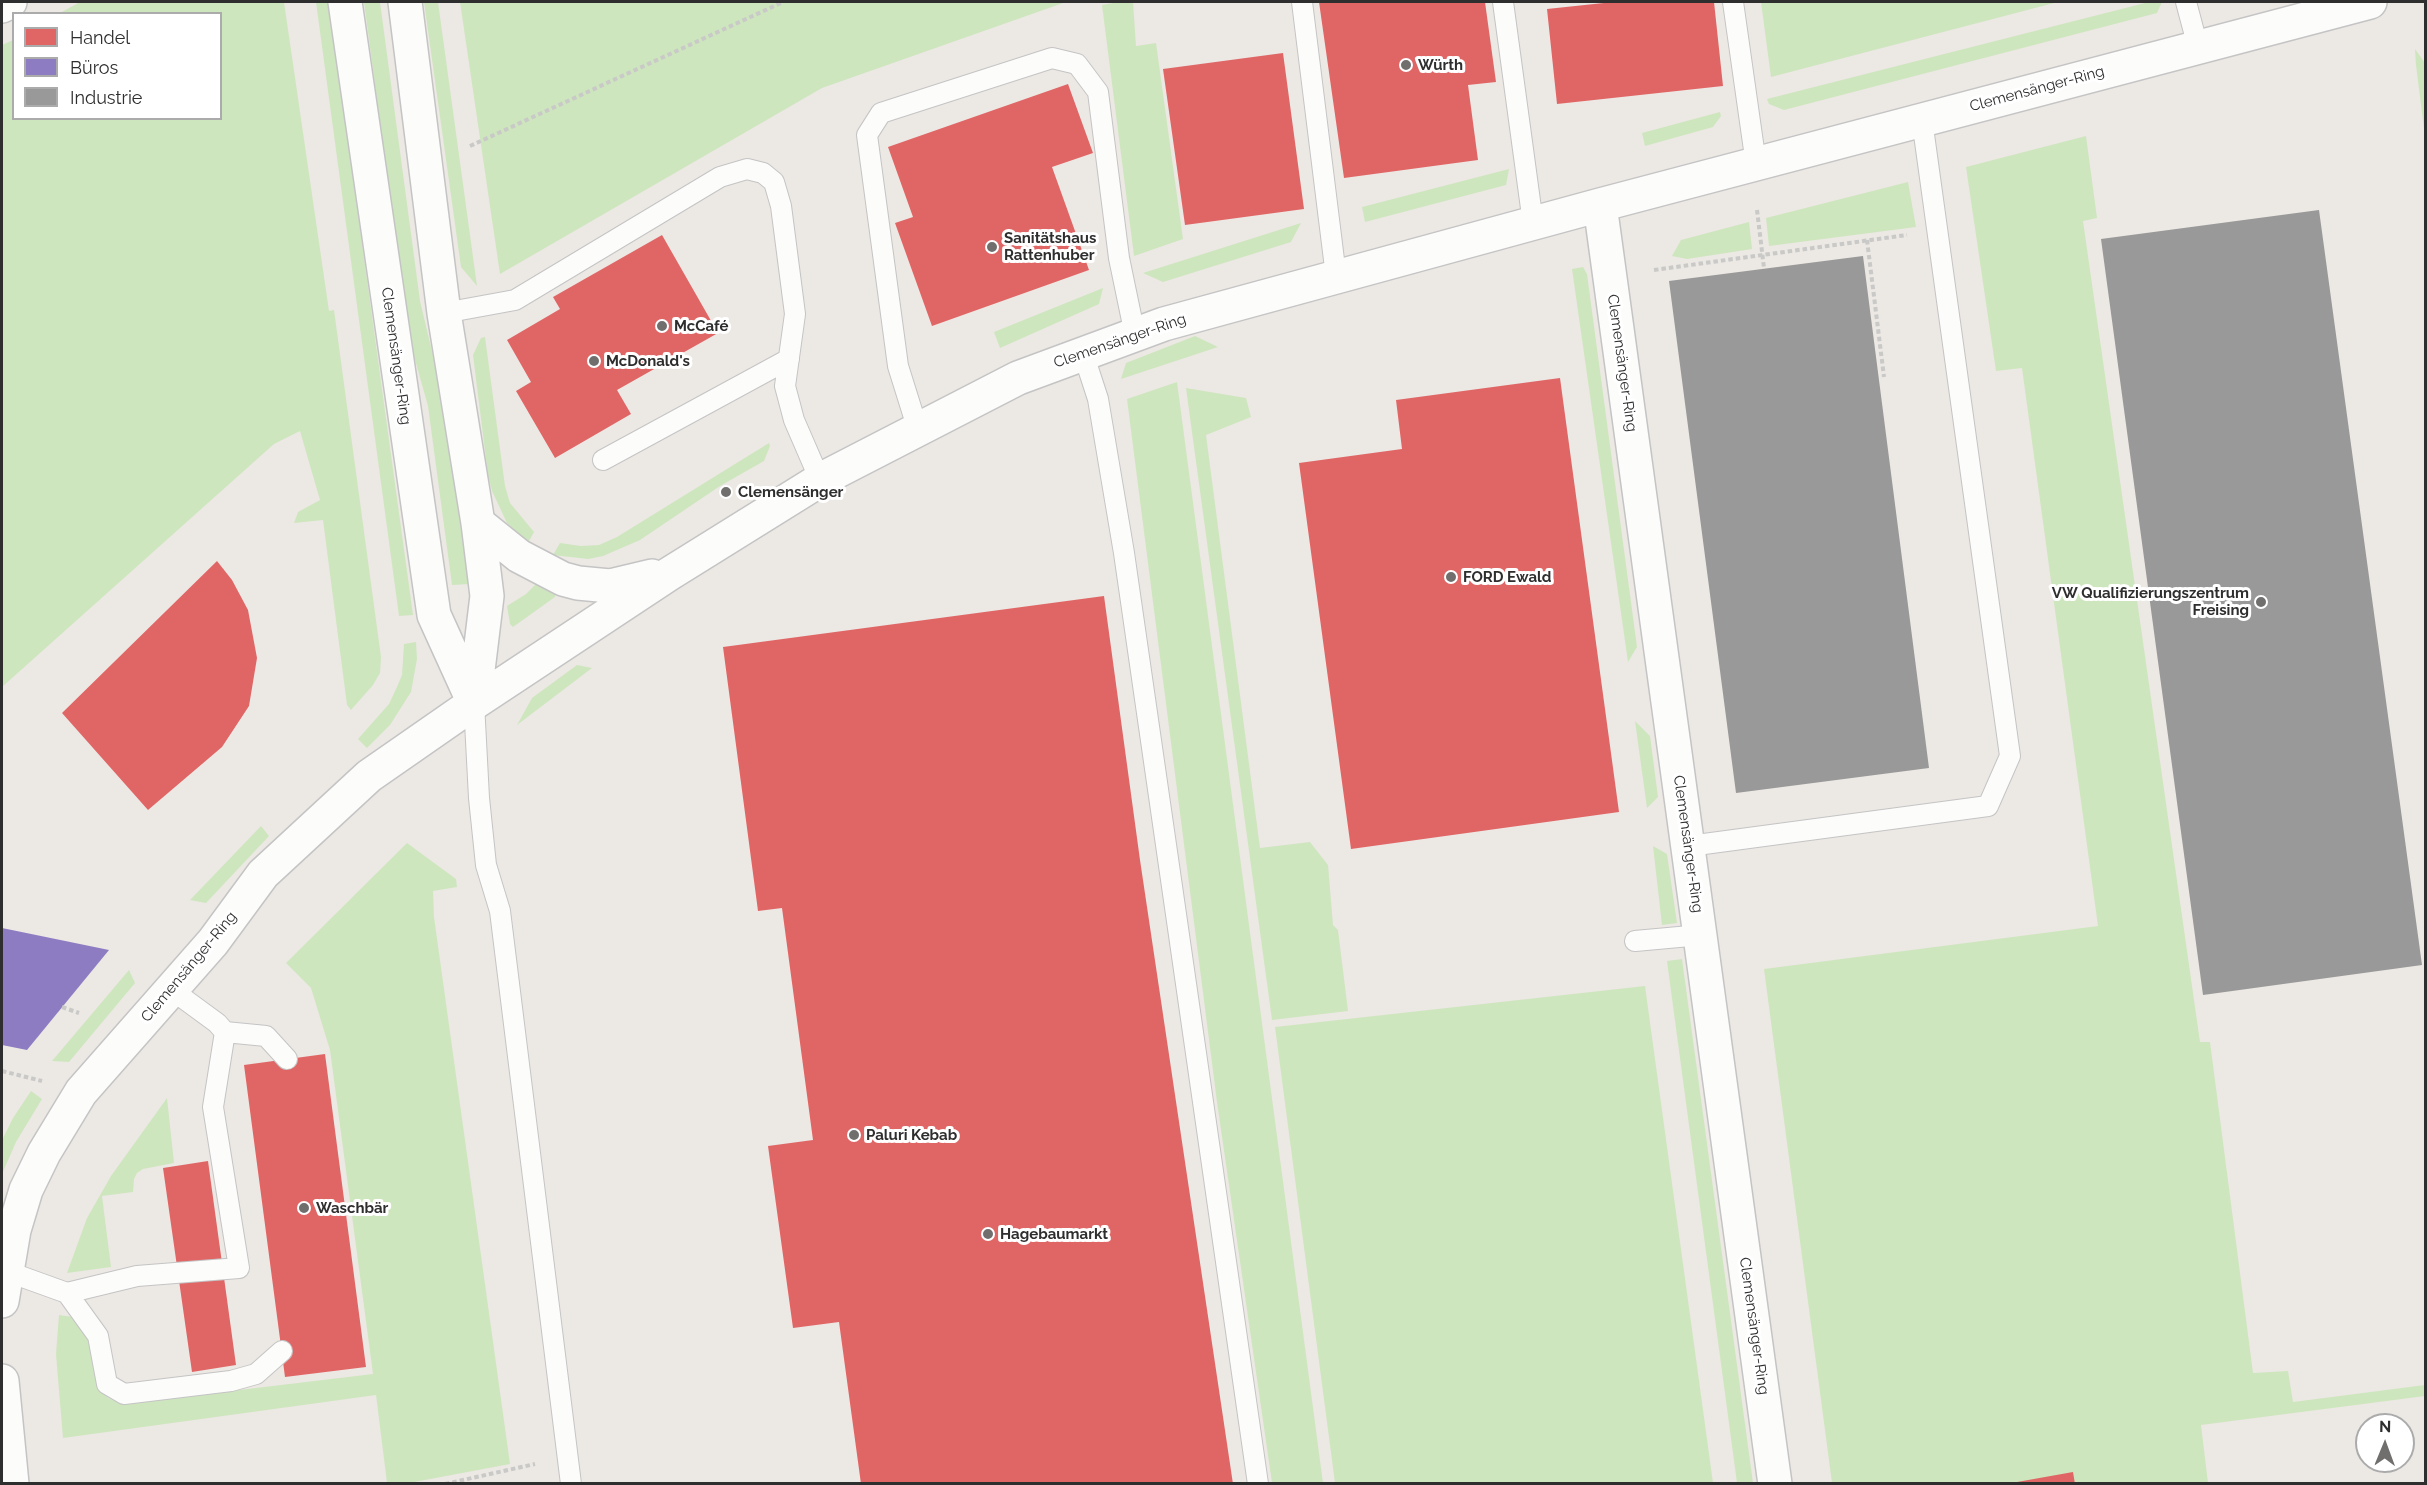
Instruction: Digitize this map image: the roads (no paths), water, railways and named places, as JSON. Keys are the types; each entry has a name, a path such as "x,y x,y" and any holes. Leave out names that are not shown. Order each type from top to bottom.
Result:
{"street":[{"path":"2,6 10,2"},
{"name":"Clemensänger-Ring","path":"345,2 434,615 474,703"},
{"path":"405,2 444,313 478,523 487,596 474,703"},
{"name":"Clemensänger-Ring","path":"4,1286 14,1230 26,1190 44,1153 81,1092 213,942 263,873 362,782 474,703 676,569 820,480 1018,378 1164,324 1600,205 2370,2"},
{"name":"Clemensänger-Ring","path":"1600,205 1776,1484"},
{"name":"Clemensänger-Ring","path":"478,523 519,556 563,579 578,583 610,586 676,569"},
{"path":"2,1381 12,1484"}],"lane":[{"path":"1302,2 1336,276"},
{"path":"1503,2 1533,223"},
{"path":"1733,2 1756,164"},
{"path":"2186,2 2198,47"},
{"path":"918,430 898,366 867,135 881,113 1052,58 1077,64 1098,92 1119,258 1135,334"},
{"path":"1689,846 1988,806 2010,756 1922,120"},
{"path":"444,313 515,300 720,177 747,169 763,173 774,182 781,206 795,314 785,386 792,414 820,480"},
{"path":"1083,353 1098,399 1124,553 1258,1484"},
{"path":"603,460 789,359"},
{"path":"474,703 479,798 486,866 500,911 571,1484"},
{"path":"1635,941 1701,934"},
{"path":"172,990 217,1023 225,1032 266,1036 287,1059"},
{"path":"4,1286 67,1293 137,1275 239,1268 213,1107 225,1032"},
{"path":"67,1293 98,1336 107,1384 124,1394 256,1374 282,1351"}],"place":[{"name":"Würth","path":"1406,65"},
{"name":"Sanitätshaus Rattenhuber","path":"992,247"},
{"name":"McCafé","path":"662,326"},
{"name":"McDonald's","path":"594,361"},
{"name":"Clemensänger","path":"726,492"},
{"name":"FORD Ewald","path":"1451,577"},
{"name":"VW Qualifizierungszentrum Freising","path":"2261,602"},
{"name":"Paluri Kebab","path":"854,1135"},
{"name":"Waschbär","path":"304,1208"},
{"name":"Hagebaumarkt","path":"988,1234"}]}
